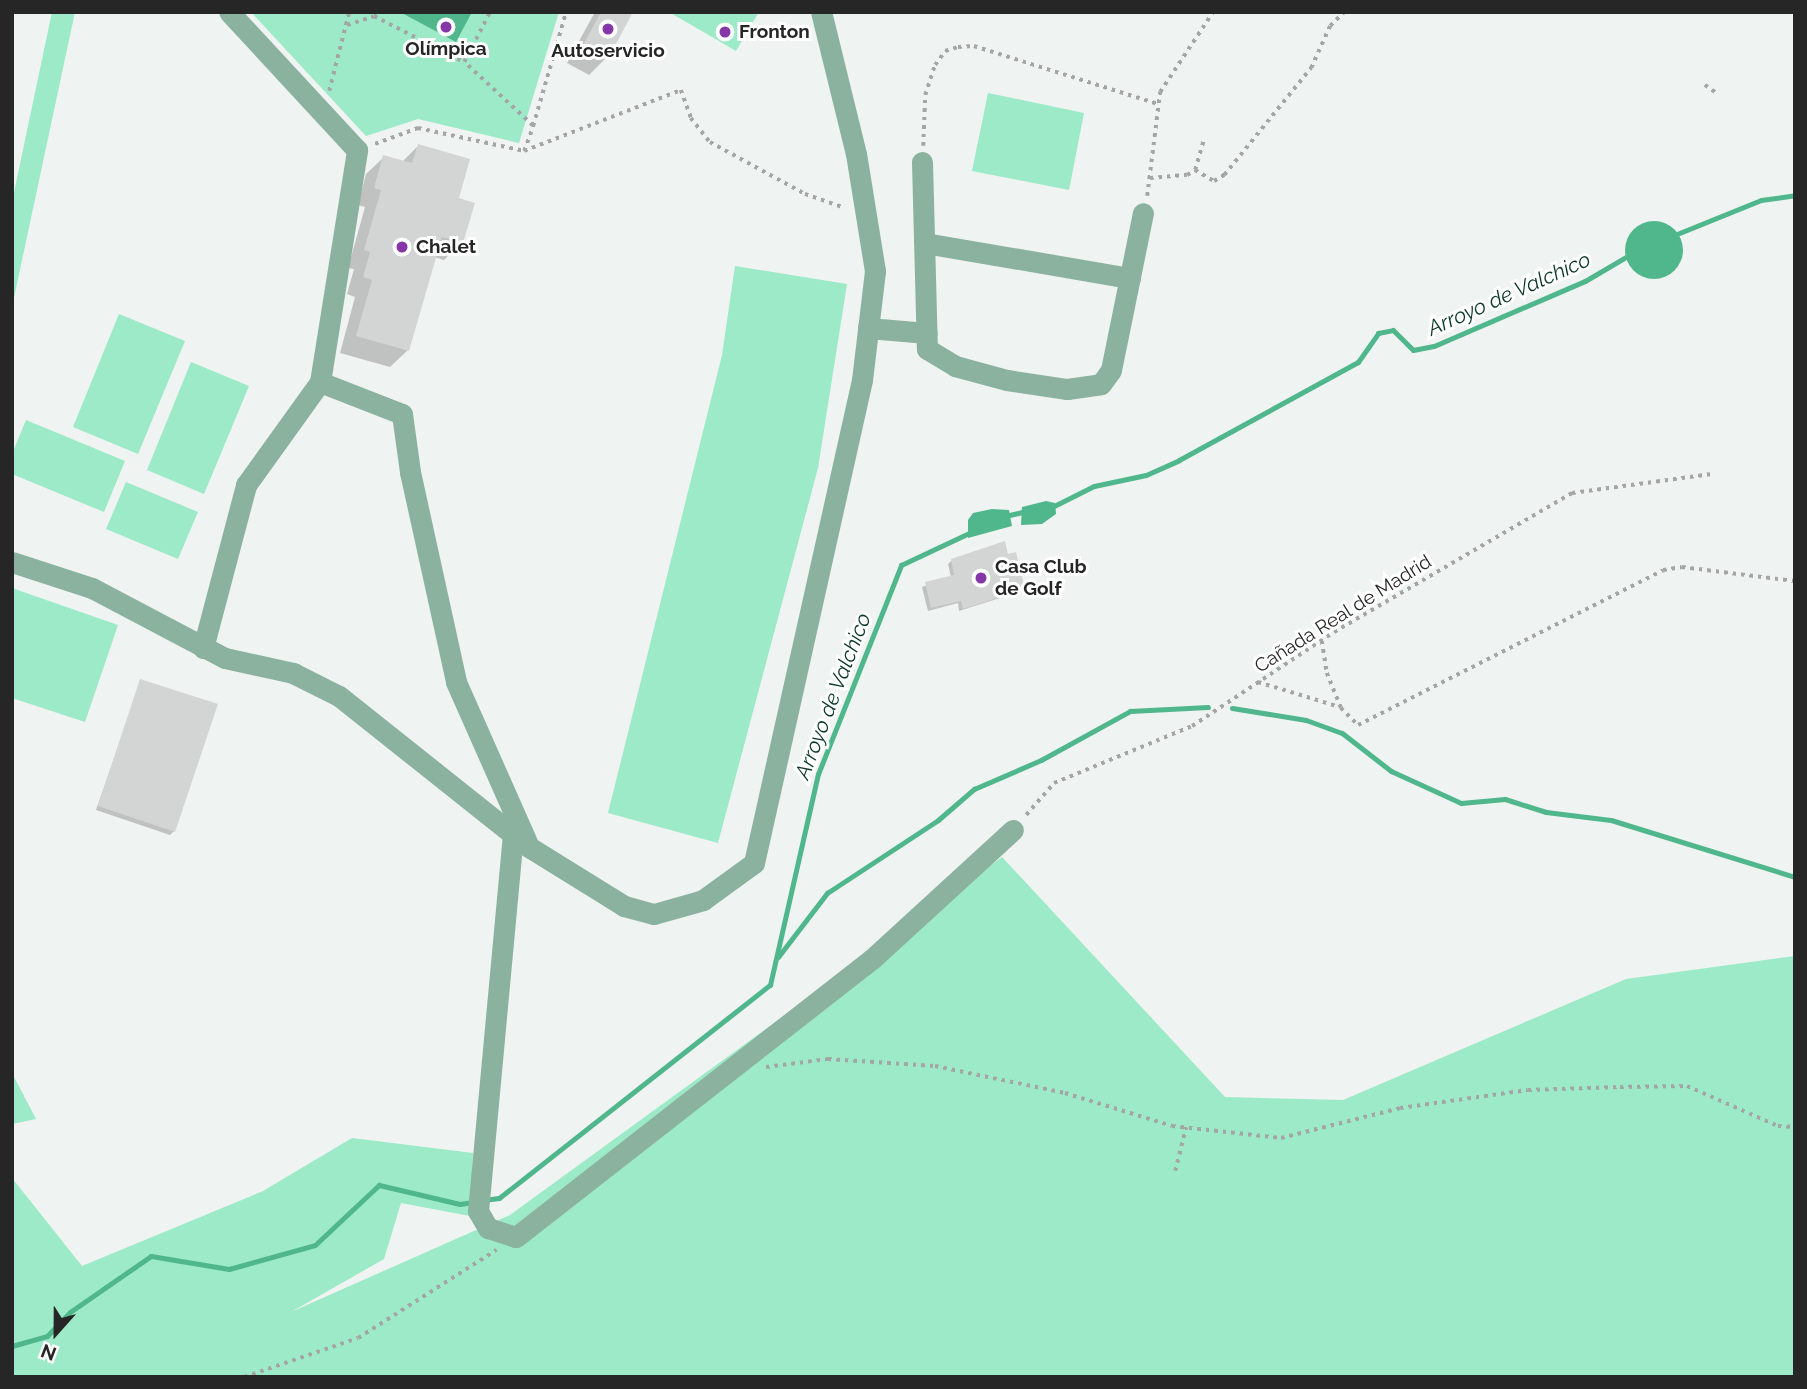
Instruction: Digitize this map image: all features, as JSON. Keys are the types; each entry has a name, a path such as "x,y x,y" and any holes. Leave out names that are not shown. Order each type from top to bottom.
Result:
{"street":[{"path":"203,648 246,485 320,382 357,150 229,12"},
{"path":"12,562 92,588 225,658 293,673 339,696 521,841 624,906 654,914 703,900 754,863 855,429 875,271 868,212 821,12"},
{"path":"922,162 927,349 956,366 1007,380 1086,389 1101,384 1111,370 1143,214"},
{"path":"925,243 1130,278"},
{"path":"868,328 927,333"},
{"path":"320,382 402,414 410,472 456,682 521,841 478,1212 488,1228 516,1237 872,959 1013,830"}],"path":[{"path":"323,114 349,12"},
{"path":"464,62 491,12"},
{"path":"524,151 566,12"},
{"path":"1143,214 1158,104 1166,80 1213,12"},
{"path":"1195,170 1214,181 1224,175 1311,68 1330,26 1345,12"},
{"path":"347,25 375,14 464,62 533,126"},
{"path":"922,162 925,95 935,65 945,51 958,47 974,46 1158,104"},
{"path":"1705,85 1718,94"},
{"path":"357,150 418,128 524,151 681,90 691,118 710,142 734,158 805,194 868,212"},
{"path":"1150,178 1187,175 1195,170 1204,138"},
{"name":"Cañada Real de Madrid","path":"1013,830 1054,783 1192,726 1322,641 1572,493 1712,474"},
{"path":"1322,641 1327,673 1341,708 1358,725 1662,570 1682,567 1795,581"},
{"path":"1258,682 1341,708"},
{"path":"726,1074 828,1059 935,1066 1065,1093 1186,1127 1281,1138 1400,1108 1528,1090 1674,1086 1687,1086 1778,1126 1795,1127"},
{"path":"1175,1171 1186,1127"},
{"path":"244,1377 358,1338 516,1237"}],"shaded area":[{"path":"52,12 75,12 12,307 12,202"},
{"path":"251,12 559,12 519,143 418,119 366,136"},
{"name":"Olímpica","path":"400,12 472,12 456,42"},
{"name":"Fronton","path":"669,12 759,12 736,51"},
{"path":"988,93 1084,113 1069,190 972,171"},
{"path":"1648,221 1660,221 1675,229 1683,244 1683,256 1675,271 1660,279 1648,279 1633,271 1625,256 1625,244 1633,229"},
{"path":"735,266 847,284 818,468 718,843 608,813 722,355"},
{"path":"119,314 185,341 138,454 73,427"},
{"path":"191,362 249,386 204,494 147,470"},
{"path":"26,420 125,461 104,512 12,474 12,454"},
{"path":"126,482 198,512 178,559 106,529"},
{"path":"1046,501 1055,503 1056,514 1042,524 1021,525 1022,507"},
{"path":"992,509 1009,510 1012,526 968,538 968,520 973,513"},
{"path":"12,588 118,625 85,722 12,698"},
{"path":"1002,857 1225,1097 1343,1100 1626,979 1795,956 1795,1377 12,1377 12,1178 82,1266 263,1191 352,1138 473,1153 470,1216 401,1203 384,1259 291,1312 510,1215"},
{"path":"12,1073 36,1119 12,1124"}],"building":[{"name":"Autoservicio","path":"601,12 633,12 608,59 583,45"},
{"name":"Chalet","path":"418,144 470,159 459,198 475,203 463,243 442,237 409,351 356,336 372,280 363,277 370,252 364,250 381,190 374,188 383,155 412,163"},
{"name":"Casa Club de Golf","path":"1005,541 1008,554 1016,552 1025,589 963,609 961,601 931,608 925,582 954,575 951,559"},
{"path":"140,679 218,704 175,832 98,806"}],"waterway":[{"name":"Arroyo de Valchico","path":"1672,236 1761,200 1795,195"},
{"name":"Arroyo de Valchico","path":"1050,508 1094,486 1146,475 1179,460 1358,362 1378,333 1393,330 1413,350 1434,346 1585,281 1631,254"},
{"name":"Arroyo de Valchico","path":"1005,516 1026,511"},
{"name":"Arroyo de Valchico","path":"483,1200 499,1198 770,985 818,774 901,565 971,532"},
{"path":"778,957 827,893 938,820 974,789 1041,760 1130,711 1208,707"},
{"path":"1232,708 1306,720 1342,733 1391,771 1461,803 1505,799 1546,812 1611,820 1795,877"},
{"name":"Arroyo de Valchico","path":"12,1346 47,1336 70,1312 151,1256 229,1269 315,1245 379,1185 460,1204 473,1202"}],"place":[{"name":"Olímpica","path":"446,27"},
{"name":"Autoservicio","path":"608,29"},
{"name":"Fronton","path":"725,32"},
{"name":"Chalet","path":"402,247"},
{"name":"Casa Club de Golf","path":"981,578"}]}
